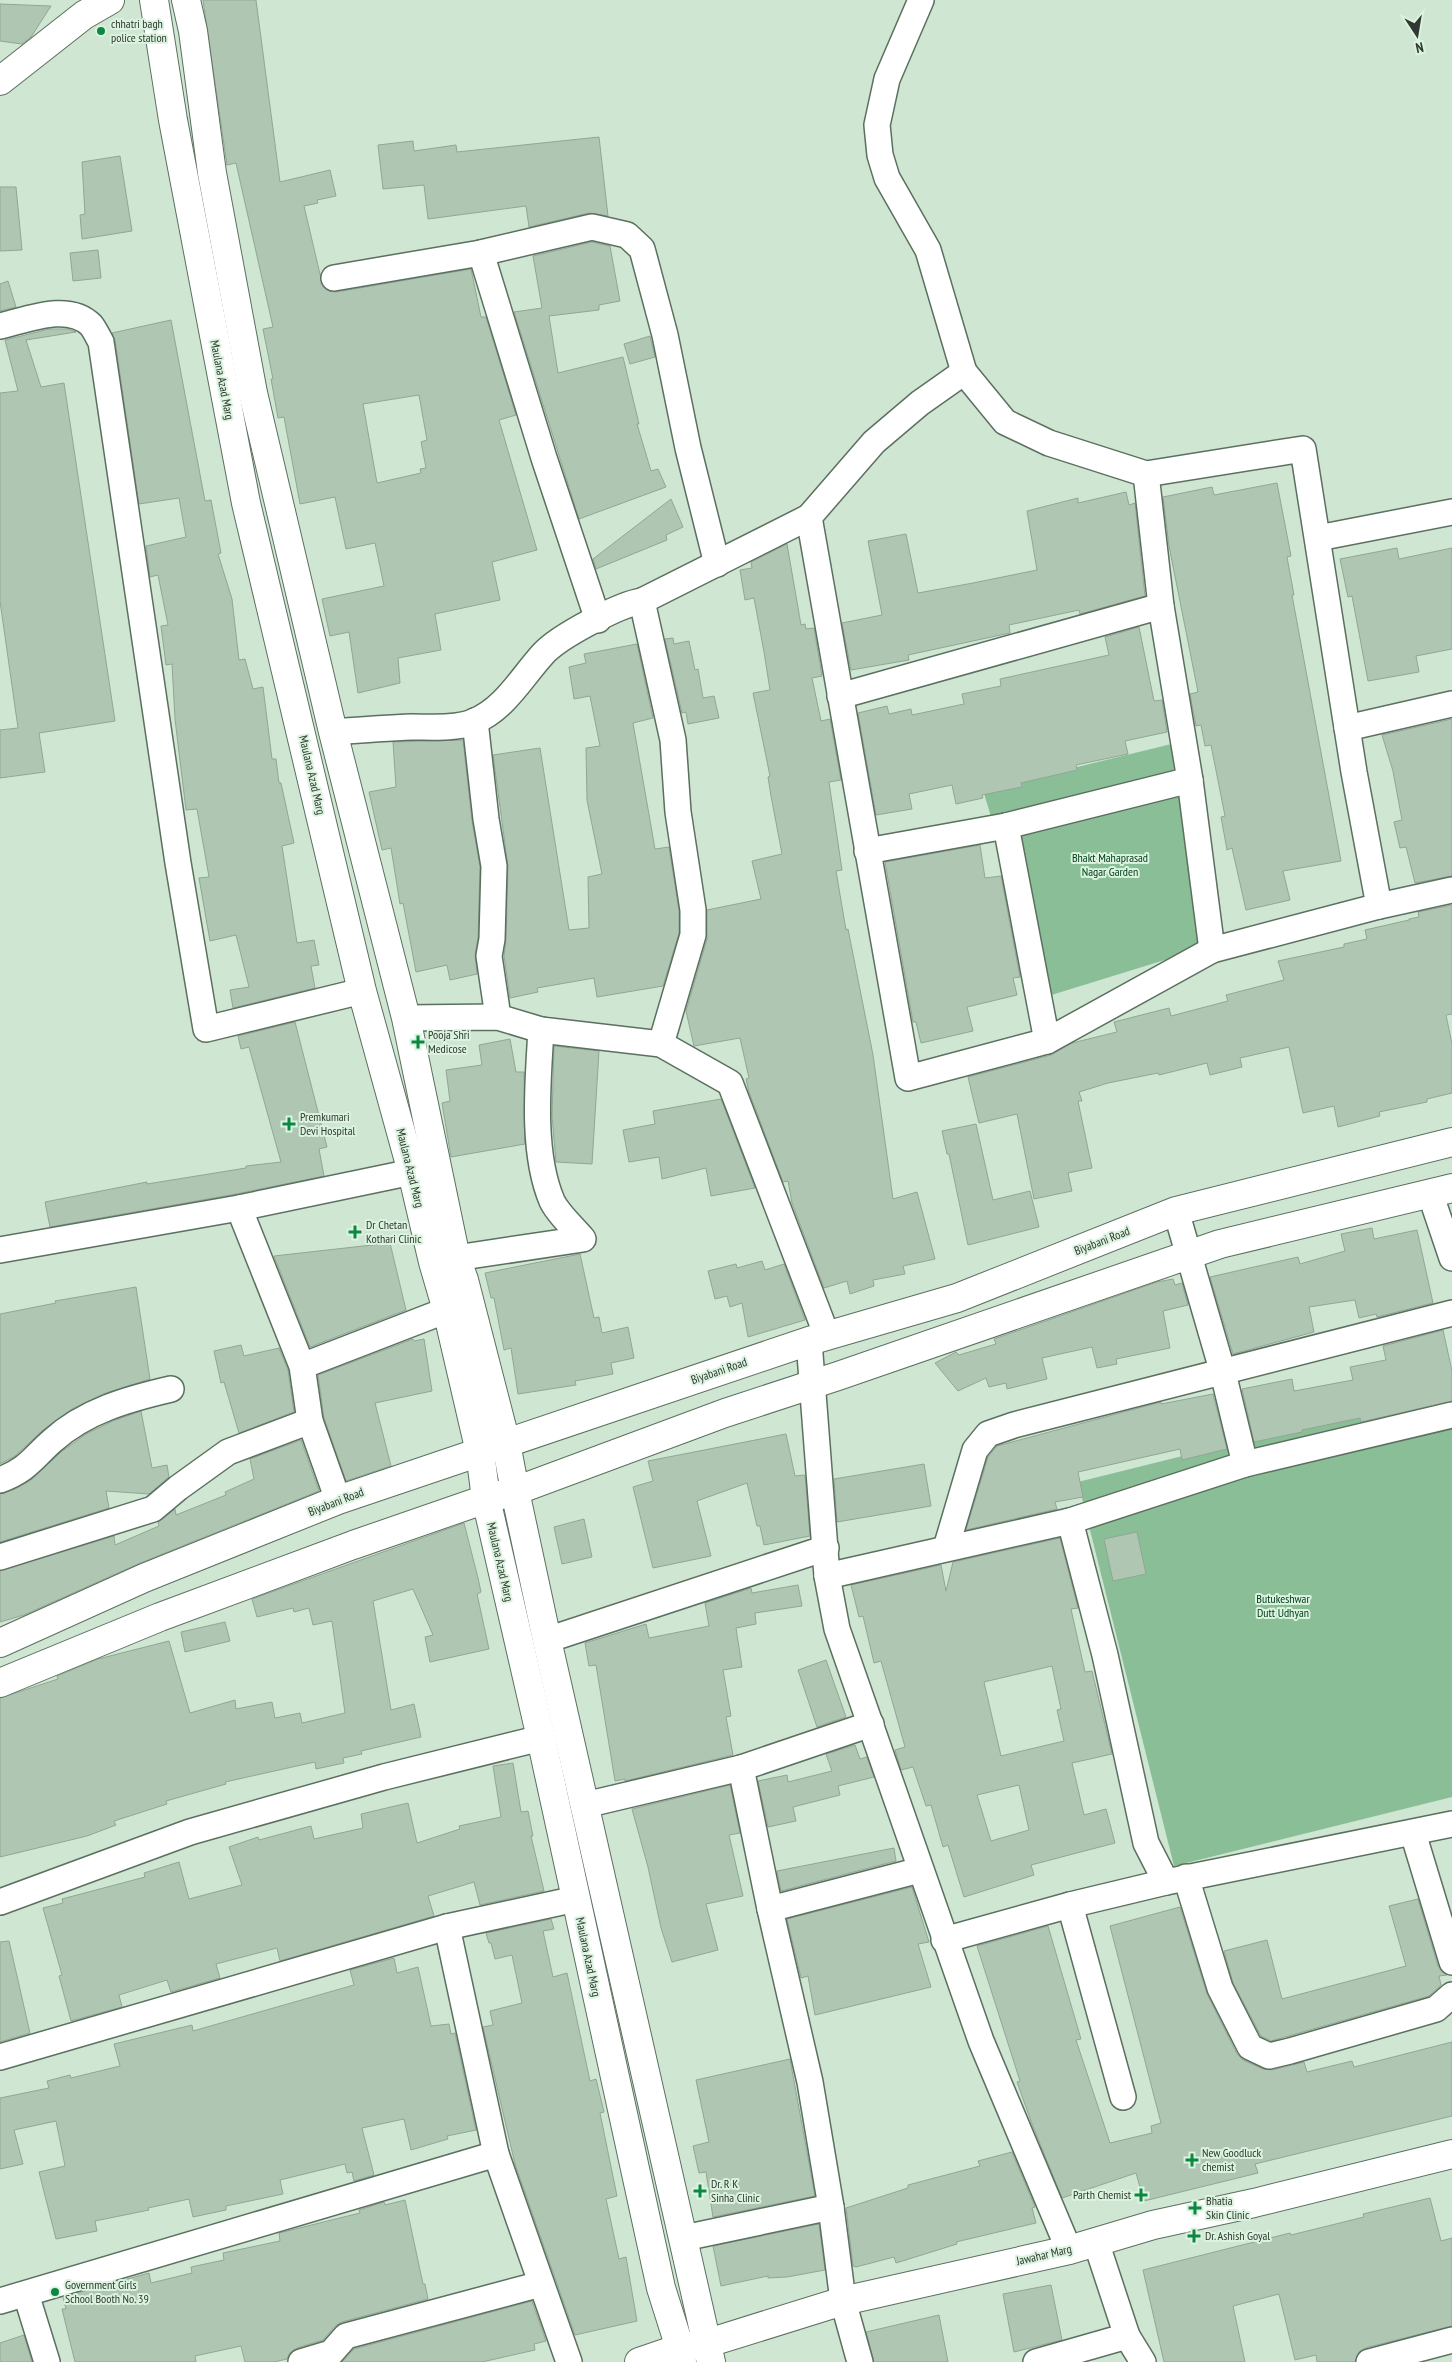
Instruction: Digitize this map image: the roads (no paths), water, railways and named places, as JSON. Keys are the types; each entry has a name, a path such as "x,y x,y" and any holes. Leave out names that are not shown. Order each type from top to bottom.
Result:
{"main road":[{"path":"0,81 84,15 110,0"},
{"name":"Maulana Azad Marg","path":"154,0 173,120 246,504 362,991 412,1172 433,1262 447,1310 480,1452 486,1500 541,1738 661,2288 681,2355"},
{"name":"Maulana Azad Marg","path":"186,0 193,31 212,173 252,393 333,732 406,1018 456,1258 464,1280 506,1443 547,1640 710,2353"},
{"name":"Biyabani Road","path":"0,1643 144,1578 338,1500 818,1339 957,1298 1176,1211 1452,1142"},
{"path":"0,1683 160,1617 353,1545 515,1491 724,1413 812,1385 1220,1244 1441,1191"},
{"name":"Jawahar Marg","path":"639,2362 681,2355 710,2353 843,2301 1068,2250 1153,2226 1452,2154"}],"street":[{"path":"921,0 887,79 877,125 880,155 887,178 928,250 964,372 1005,422 1049,443 1146,474 1303,449 1347,728 1379,906"},
{"path":"334,278 481,253 592,227 627,235 642,249 665,335 688,448 717,564"},
{"path":"481,253 544,458 598,620"},
{"path":"0,326 55,313 80,317 91,326 101,342 178,863 206,1029 362,991"},
{"path":"333,732 446,726 474,721 490,712 510,694 550,648 563,637 629,603 642,601 809,517 874,442 920,404 964,372"},
{"path":"1146,474 1162,606 1190,780 1212,950"},
{"path":"1318,538 1452,512"},
{"path":"809,517 908,1078 1048,1041 1212,950 1379,906 1452,890"},
{"path":"642,601 673,740 678,812 693,910 693,935 661,1044"},
{"path":"840,696 1162,606"},
{"path":"1347,728 1452,704"},
{"path":"474,721 486,820 494,866 492,938 489,956 494,974 498,1017"},
{"path":"868,851 1006,826 1190,780"},
{"path":"1006,826 1048,1041"},
{"path":"406,1018 498,1017 541,1030 661,1044 730,1083 818,1339 812,1385 827,1576 837,1629 981,2042 1068,2250"},
{"path":"456,1258 583,1240 552,1202 540,1156 538,1089 541,1030"},
{"path":"0,1250 239,1208 412,1172"},
{"path":"1441,1191 1452,1258"},
{"path":"239,1208 302,1366 310,1421 338,1500"},
{"path":"1176,1211 1224,1373 1245,1464"},
{"path":"302,1366 447,1310"},
{"path":"946,1548 975,1450 988,1434 1014,1425 1224,1373 1452,1313"},
{"path":"0,1480 22,1471 51,1441 90,1414 133,1397 171,1389"},
{"path":"827,1576 1070,1520 1245,1464 1452,1415"},
{"path":"0,1557 153,1509 178,1488 228,1452 310,1421"},
{"path":"1070,1520 1104,1655 1146,1843 1176,1879 1220,1988 1250,2047 1269,2056 1290,2052 1436,2009 1452,1995"},
{"path":"547,1640 826,1548"},
{"path":"585,1805 741,1768 871,1724"},
{"path":"0,1902 190,1832 384,1778 541,1738"},
{"path":"741,1768 770,1909 810,2082 831,2207 843,2301 860,2362"},
{"path":"944,1940 1070,1905 1176,1879 1452,1824"},
{"path":"1412,1833 1452,1962"},
{"path":"770,1909 920,1870"},
{"path":"0,2056 447,1927 576,1899"},
{"path":"1070,1905 1123,2097"},
{"path":"447,1927 496,2154 569,2362"},
{"path":"0,2302 496,2154"},
{"path":"684,2238 831,2207"},
{"path":"1096,2242 1127,2336 1143,2362"},
{"path":"301,2362 331,2353 346,2336 541,2284"},
{"path":"26,2294 47,2362"},
{"path":"1036,2362 1127,2336"},
{"path":"1369,2362 1452,2340"}],"place":[{"name":"chhatri bagh police station","path":"101,31"},
{"name":"Pooja Shri Medicose","path":"418,1042"},
{"name":"Premkumari Devi Hospital","path":"289,1124"},
{"name":"Dr Chetan Kothari Clinic","path":"355,1232"},
{"name":"New Goodluck chemist","path":"1192,2160"},
{"name":"Dr. R K Sinha Clinic","path":"700,2191"},
{"name":"Parth Chemist","path":"1141,2195"},
{"name":"Bhatia Skin Clinic","path":"1195,2208"},
{"name":"Dr. Ashish Goyal","path":"1194,2236"},
{"name":"Government Girls School Booth No. 39","path":"55,2292"}],"park label":[{"name":"Bhakt Mahaprasad Nagar Garden","path":"1110,865"},
{"name":"Butukeshwar Dutt Udhyan","path":"1283,1606"}]}
